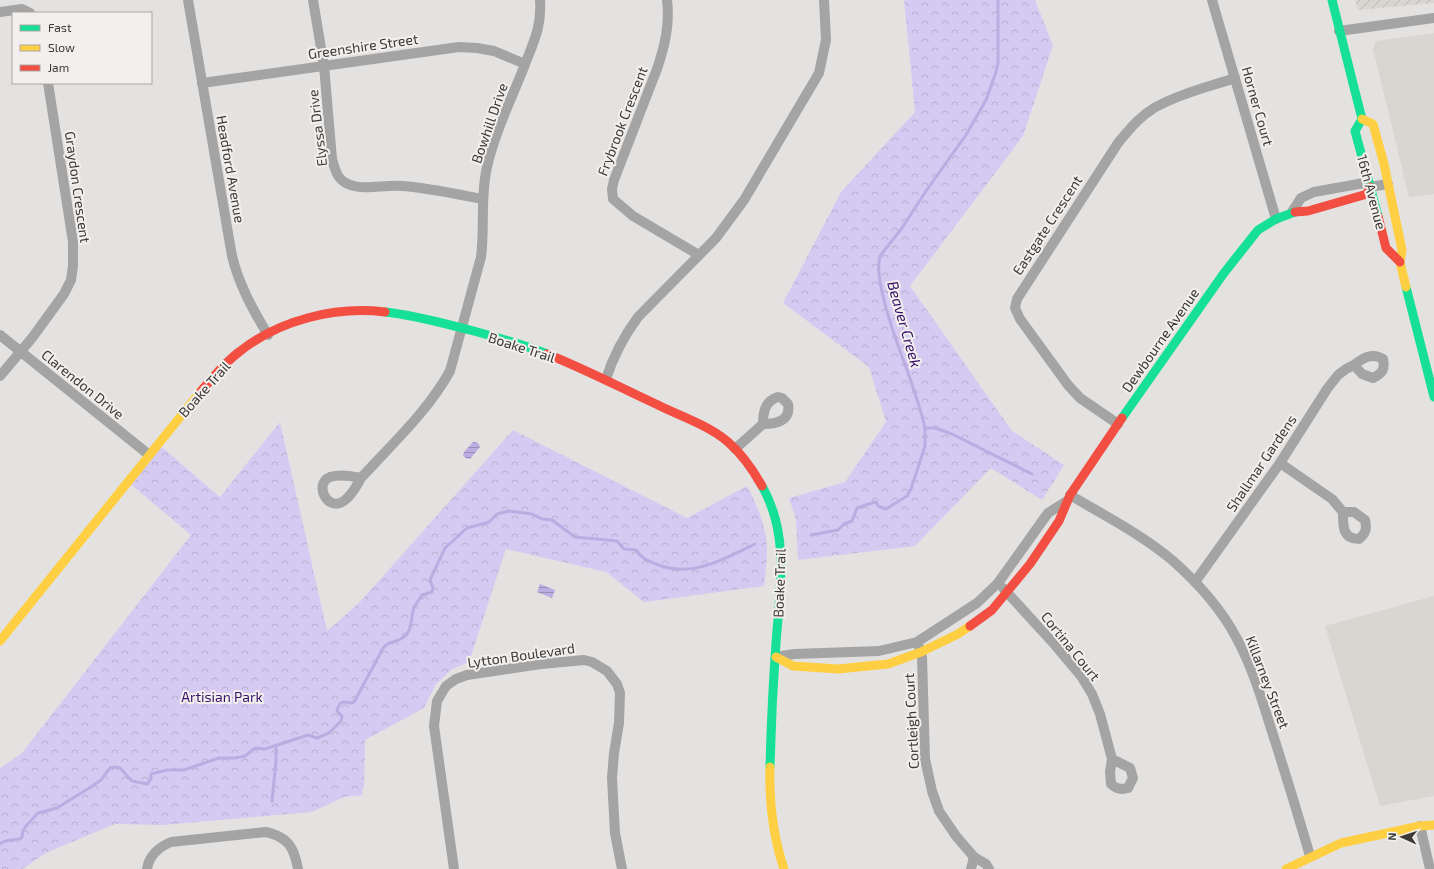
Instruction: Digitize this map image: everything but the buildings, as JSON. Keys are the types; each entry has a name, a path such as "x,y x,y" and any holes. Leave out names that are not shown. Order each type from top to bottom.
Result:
{"street":[{"name":"Headford Avenue","path":"188,0 232,256 246,297 268,335"},
{"name":"Elyssa Drive","path":"313,0 324,66 332,159 336,173 341,180 348,185 359,187 401,185 482,199"},
{"name":"Bowhill Drive","path":"361,478 429,403 442,386 450,371 481,258 483,240 482,199 487,167 494,142 535,42 539,26 540,0"},
{"name":"Frybrook Crescent","path":"666,0 668,15 667,34 663,51 658,69 614,180 612,189 613,199 633,216 699,255"},
{"path":"606,379 611,364 627,331 716,238 744,200 819,73 826,40 824,0"},
{"name":"Horner Court","path":"1212,0 1276,219"},
{"path":"1332,0 1362,119"},
{"path":"0,12 22,9 28,12"},
{"path":"1339,30 1434,18"},
{"name":"Greenshire Street","path":"202,83 458,47 494,51 525,64"},
{"name":"Eastgate Crescent","path":"1118,424 1080,398 1068,386 1020,319 1015,308 1017,299 1022,289 1118,143 1135,123 1153,109 1171,100 1236,78"},
{"name":"Graydon Crescent","path":"0,376 64,294 71,280 73,266 73,242 48,84"},
{"name":"16th Avenue","path":"1400,262 1386,248 1355,130 1362,119 1373,124 1402,250 1400,262 1434,397"},
{"name":"Dewbourne Avenue","path":"1292,212 1301,198 1314,192 1364,183 1370,187 1388,184"},
{"name":"Dewbourne Avenue","path":"776,656 793,666 838,669 888,664 921,652 958,634 992,610 1034,558 1059,521 1069,498 1118,424 1238,254 1258,230 1276,219 1292,212 1308,211 1362,196 1366,194 1370,187"},
{"name":"Boake Trail","path":"0,641 148,454 196,396 226,363 244,347 293,323 329,313 360,311 437,320 544,352 606,379 712,430 735,449 760,480 775,514 782,549 770,753 771,815 776,842 784,869"},
{"name":"Clarendon Drive","path":"0,336 148,454"},
{"name":"Shallmar Gardens","path":"1195,582 1280,463 1327,389 1338,375 1354,365"},
{"path":"735,449 763,424"},
{"path":"1280,463 1332,499 1343,512"},
{"name":"Dewbourne Avenue","path":"776,656 879,651 917,642 977,603 998,583 1048,513 1069,498"},
{"name":"Killarney Street","path":"1069,498 1151,544 1195,582 1220,612 1237,638 1251,669 1264,704 1310,856"},
{"name":"Cortina Court","path":"998,583 1007,591 1081,676 1092,694 1100,714 1112,759"},
{"name":"Cortleigh Court","path":"917,642 921,652 924,760 932,791 939,811 956,836 974,857 986,864 989,869"},
{"name":"Lytton Boulevard","path":"454,869 434,726 437,701 446,686 456,679 468,675 542,664 584,660 592,662 607,670 617,684 620,692 619,724 614,753 612,778 615,833 622,869"},
{"path":"1286,869 1310,856 1341,843 1433,824"},
{"path":"1420,826 1430,869"},
{"path":"146,869 152,856 162,846 171,842 266,832 274,834 288,842 296,854 298,869"},
{"path":"971,869 974,857"}],"shaded area":[{"path":"1355,0 1434,0 1434,3 1358,10"},
{"path":"1434,33 1434,194 1409,197 1373,49 1376,41"},
{"path":"473,442 478,443 480,447 470,459 466,458 463,456 464,452"},
{"path":"540,584 555,590 552,598 537,592"},
{"path":"1434,596 1434,796 1380,806 1325,626"}],"green space":[{"path":"904,0 1035,0 1053,45 1023,136 910,286 1012,431 1064,465 1042,500 991,468 915,546 798,560 796,520 789,498 845,482 886,422 869,367 783,303 841,192 915,112"},
{"name":"Artisian Park","path":"280,422 327,631 360,602 513,430 687,518 747,486 755,502 766,536 767,558 764,586 644,602 606,572 506,549 469,662 451,670 436,684 424,708 365,740 364,788 362,789 363,795 344,797 312,812 163,825 115,824 48,852 22,869 0,869 0,768 22,753 191,535 127,481 157,443 220,497"}],"waterway":[{"name":"Beaver Creek","path":"811,535 838,530 844,524 852,521 857,508 875,502 878,506 886,509 907,496 911,489 925,446 925,428 916,395 887,313 879,276 880,256 902,228 926,191 966,135 986,100 998,63 998,0"},
{"path":"925,428 935,428 952,434 1032,474"},
{"name":"Beaver Creek","path":"0,844 5,841 20,839 26,826 38,813 57,808 94,785 101,780 110,768 120,768 132,781 147,784 151,779 151,774 167,770 184,770 219,758 236,758 245,756 255,748 265,749 308,735 317,738 329,733 341,721 342,716 337,711 340,704 343,702 354,702 382,649 388,644 403,638 408,633 415,605 422,595 432,592 433,588 430,580 445,548 467,528 489,522 497,514 509,511 532,514 542,519 552,520 575,537 617,541 624,549 636,550 647,560 669,568 695,568 707,565 731,556 755,544"},
{"path":"272,801 276,746"}],"traffic: fast":[{"path":"1332,0 1362,119 1355,131 1378,216"},
{"path":"1122,418 1224,273 1258,230 1276,219 1295,212"},
{"path":"1406,287 1434,397"},
{"path":"385,312 417,317 470,330 519,344 547,354"},
{"path":"762,486 771,505 777,524 781,563 781,583 773,689 770,767"}],"traffic: slow":[{"path":"1362,119 1373,124 1384,164 1402,250 1400,262 1406,287"},
{"path":"0,641 201,391"},
{"path":"776,657 793,666 838,669 888,664 921,652 958,634 970,626"},
{"path":"770,767 772,819 784,869"},
{"path":"1286,869 1341,843 1420,826 1434,825"}],"traffic: jam":[{"path":"1295,212 1308,211 1367,194 1370,187"},
{"path":"1378,216 1386,248 1400,262"},
{"path":"201,391 234,356 272,331 308,318 327,314 347,311 385,312"},
{"path":"547,354 589,372 712,431 728,442 743,457 762,486"},
{"path":"970,626 992,610 1030,564 1059,521 1070,495 1122,418"}]}
